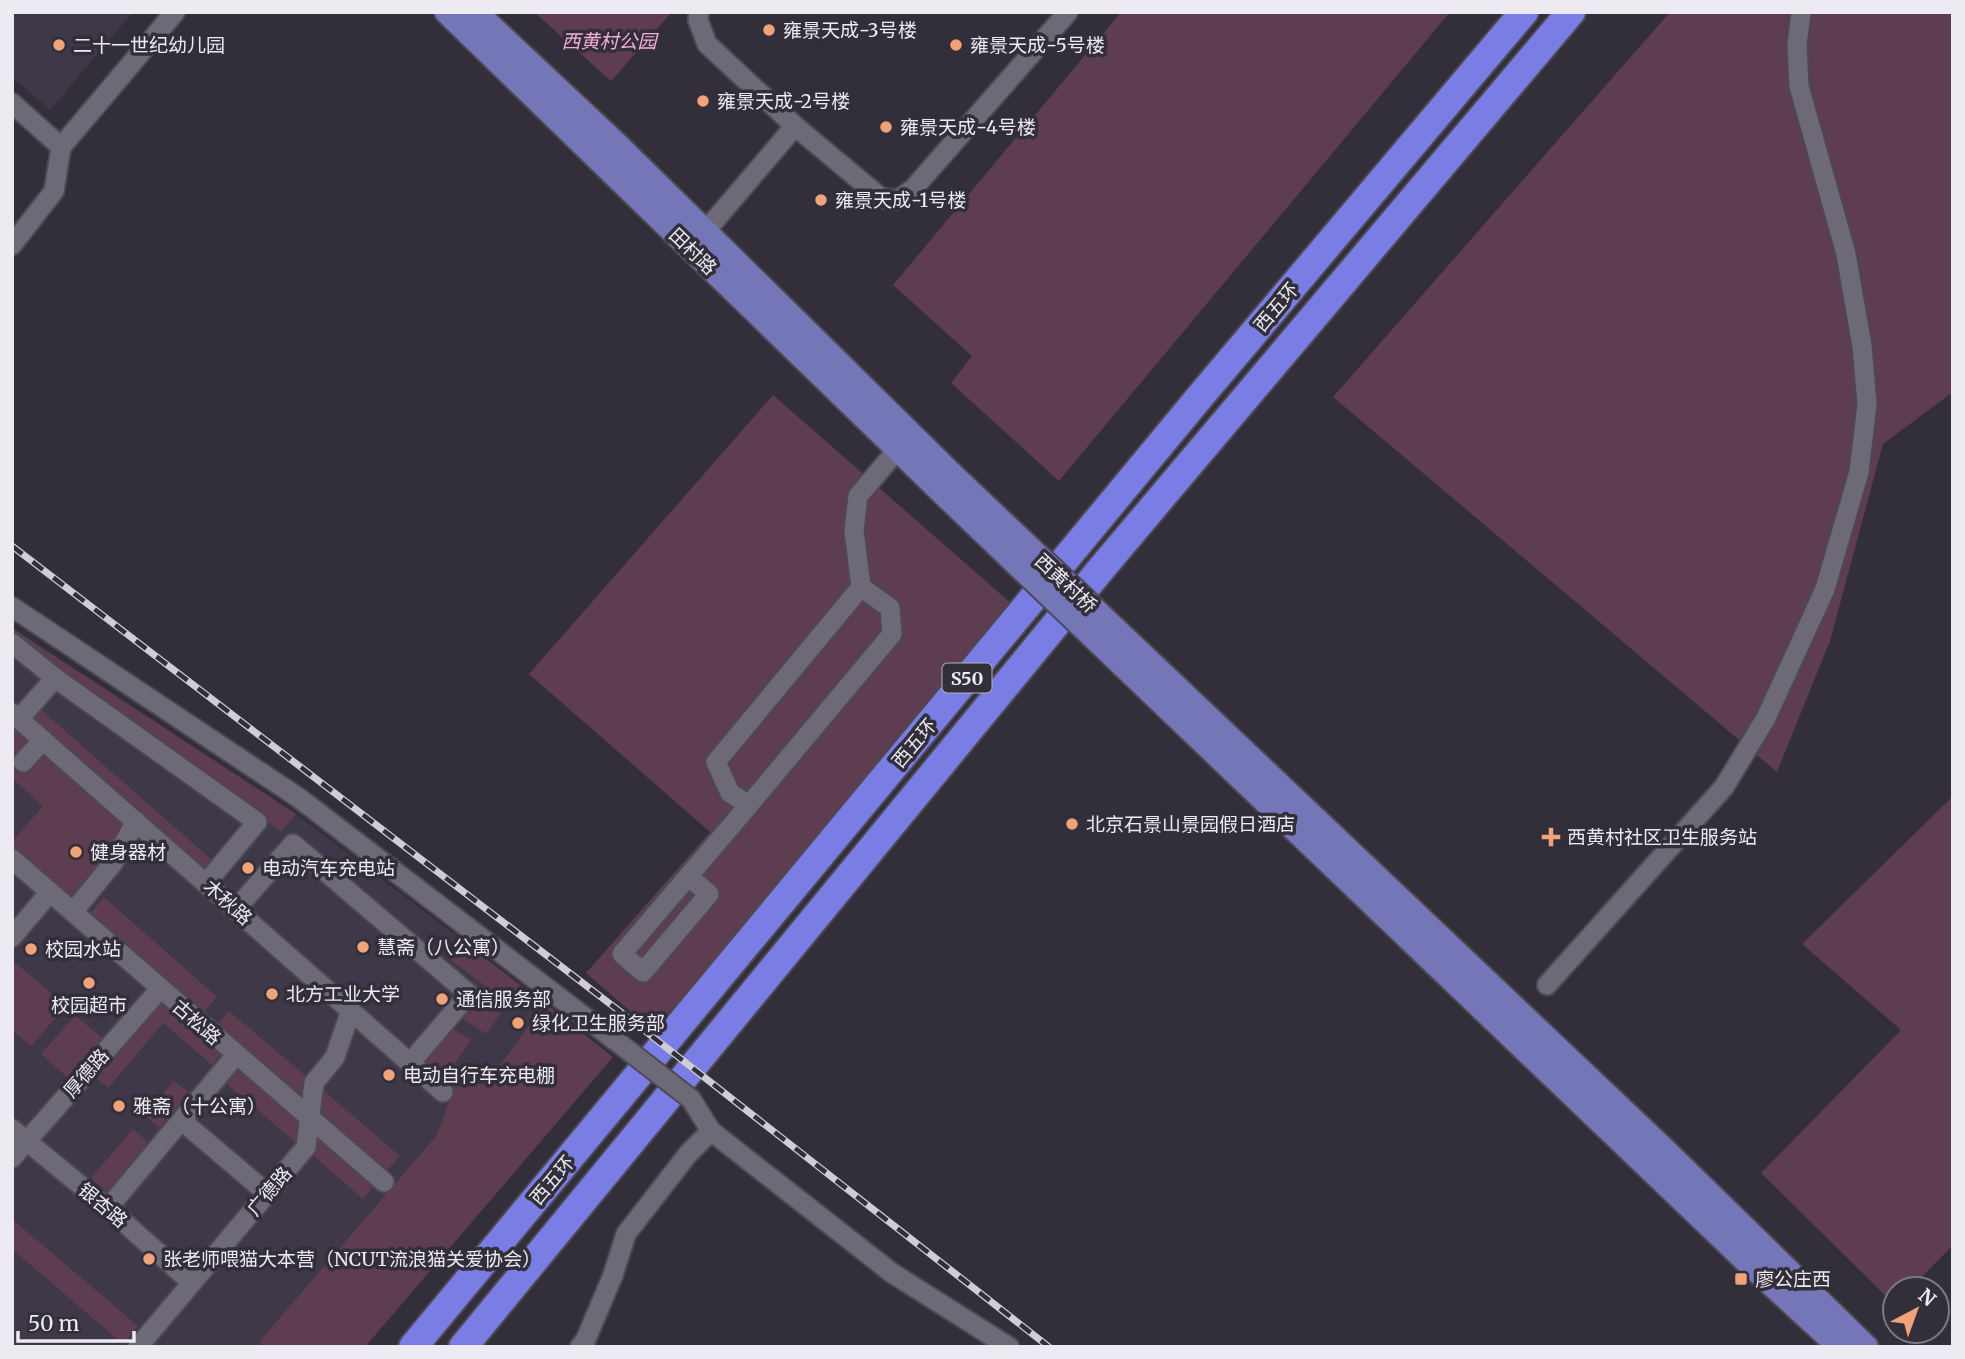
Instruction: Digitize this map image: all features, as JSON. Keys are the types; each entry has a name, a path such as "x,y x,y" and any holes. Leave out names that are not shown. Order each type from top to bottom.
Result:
{"highway":[{"name":"西五环","path":"413,1347 1181,420 1524,12"},
{"name":"西五环","path":"463,1347 1101,569 1571,12"}],"main road":[{"name":"田村路","path":"447,12 898,450 946,482"},
{"name":"田村路","path":"475,12 617,145 946,482"},
{"name":"西黄村桥","path":"946,482 1174,699"},
{"path":"1174,699 1752,1266 1840,1347"},
{"path":"1174,699 1662,1148 1866,1347"}],"street":[{"path":"12,245 54,191 61,147 175,12"},
{"path":"699,12 698,20 707,44 795,126 881,198 898,200 913,189 1068,12"},
{"path":"1547,985 1731,776 1766,718 1825,589 1858,472 1867,404 1861,346 1846,254 1799,86 1797,45 1801,12"},
{"path":"12,103 61,147"},
{"path":"704,233 795,126"},
{"path":"749,805 730,793 716,762 861,587 854,531 858,496 898,450"},
{"path":"688,876 709,894 643,972 622,954 892,634 890,608 861,587"},
{"path":"12,607 299,798 691,1099 711,1131 892,1273 1009,1347"},
{"path":"12,643 55,678 257,822 207,882"},
{"path":"16,716 55,678"},
{"name":"木秋路","path":"16,716 443,1092"},
{"path":"23,762 43,740"},
{"path":"72,912 113,863 136,821"},
{"path":"236,909 293,844 469,994 410,1063"},
{"name":"古松路","path":"12,859 384,1182"},
{"path":"12,937 50,892"},
{"name":"厚德路","path":"12,1158 19,1135 160,989"},
{"name":"广德路","path":"138,1347 306,1147 314,1083 335,1057 351,1010"},
{"path":"107,1208 236,1055"},
{"path":"182,1121 268,1193"},
{"path":"580,1347 586,1339 613,1275 626,1234 688,1154 711,1131"},
{"name":"银杏路","path":"19,1135 192,1283"}],"shaded area":[{"name":"二十一世纪幼儿园","path":"12,12 133,12 50,110 12,77"},
{"name":"北方工业大学","path":"12,628 296,814 565,1018 293,1347 12,1347"}],"green space":[{"name":"西黄村公园","path":"534,12 672,12 611,81"},
{"path":"1121,12 1450,12 1059,481 951,383 972,356 893,285"},
{"path":"1670,12 1953,12 1953,392 1883,444 1830,641 1777,772 1333,397"},
{"path":"773,395 1020,611 653,1031 586,973 710,832 529,674"},
{"path":"12,628 296,814 281,832 58,674 12,636"},
{"path":"39,708 212,860 202,870 29,719"},
{"path":"12,727 125,825 109,858 71,902 12,850 12,842 43,806 12,778"},
{"path":"1953,796 1953,1245 1924,1275 1881,1275 1881,1291 1761,1173 1901,1030 1802,944"},
{"path":"104,897 217,997 201,1015 88,916"},
{"path":"462,941 520,985 486,1034 460,1017 484,985 448,958"},
{"path":"12,960 66,1006 31,1046 12,1030"},
{"path":"160,997 222,1052 212,1065 163,1023 108,1088 93,1075"},
{"path":"545,1003 613,1057 365,1347 265,1347 259,1342 437,1135 453,1091 420,1063 450,1027 471,1040 455,1063 486,1085"},
{"path":"229,1011 307,1077 302,1104 214,1029"},
{"path":"75,1015 103,1039 69,1079 41,1054"},
{"path":"240,1066 299,1118 296,1143 226,1083"},
{"path":"174,1081 189,1093 159,1128 145,1115"},
{"path":"323,1090 400,1156 384,1174 320,1118"},
{"path":"133,1129 149,1143 107,1192 91,1178"},
{"path":"317,1133 375,1184 363,1199 314,1156"},
{"path":"12,1219 138,1326 123,1344 12,1249"}],"railway":[{"path":"12,546 635,1023 1049,1347"}],"place":[{"name":"雍景天成-3号楼","path":"769,30"},
{"name":"二十一世纪幼儿园","path":"59,45"},
{"name":"雍景天成-5号楼","path":"956,45"},
{"name":"雍景天成-2号楼","path":"703,101"},
{"name":"雍景天成-4号楼","path":"886,127"},
{"name":"雍景天成-1号楼","path":"821,200"},
{"name":"北京石景山景园假日酒店","path":"1072,824"},
{"name":"西黄村社区卫生服务站","path":"1551,837"},
{"name":"健身器材","path":"76,852"},
{"name":"电动汽车充电站","path":"248,868"},
{"name":"慧斋（八公寓）","path":"363,947"},
{"name":"校园水站","path":"31,949"},
{"name":"校园超市","path":"89,983"},
{"name":"北方工业大学","path":"272,994"},
{"name":"通信服务部","path":"442,999"},
{"name":"绿化卫生服务部","path":"518,1023"},
{"name":"电动自行车充电棚","path":"389,1075"},
{"name":"雅斋（十公寓）","path":"119,1106"},
{"name":"张老师喂猫大本营（NCUT流浪猫关爱协会）","path":"149,1259"},
{"name":"廖公庄西","path":"1741,1279"}]}
